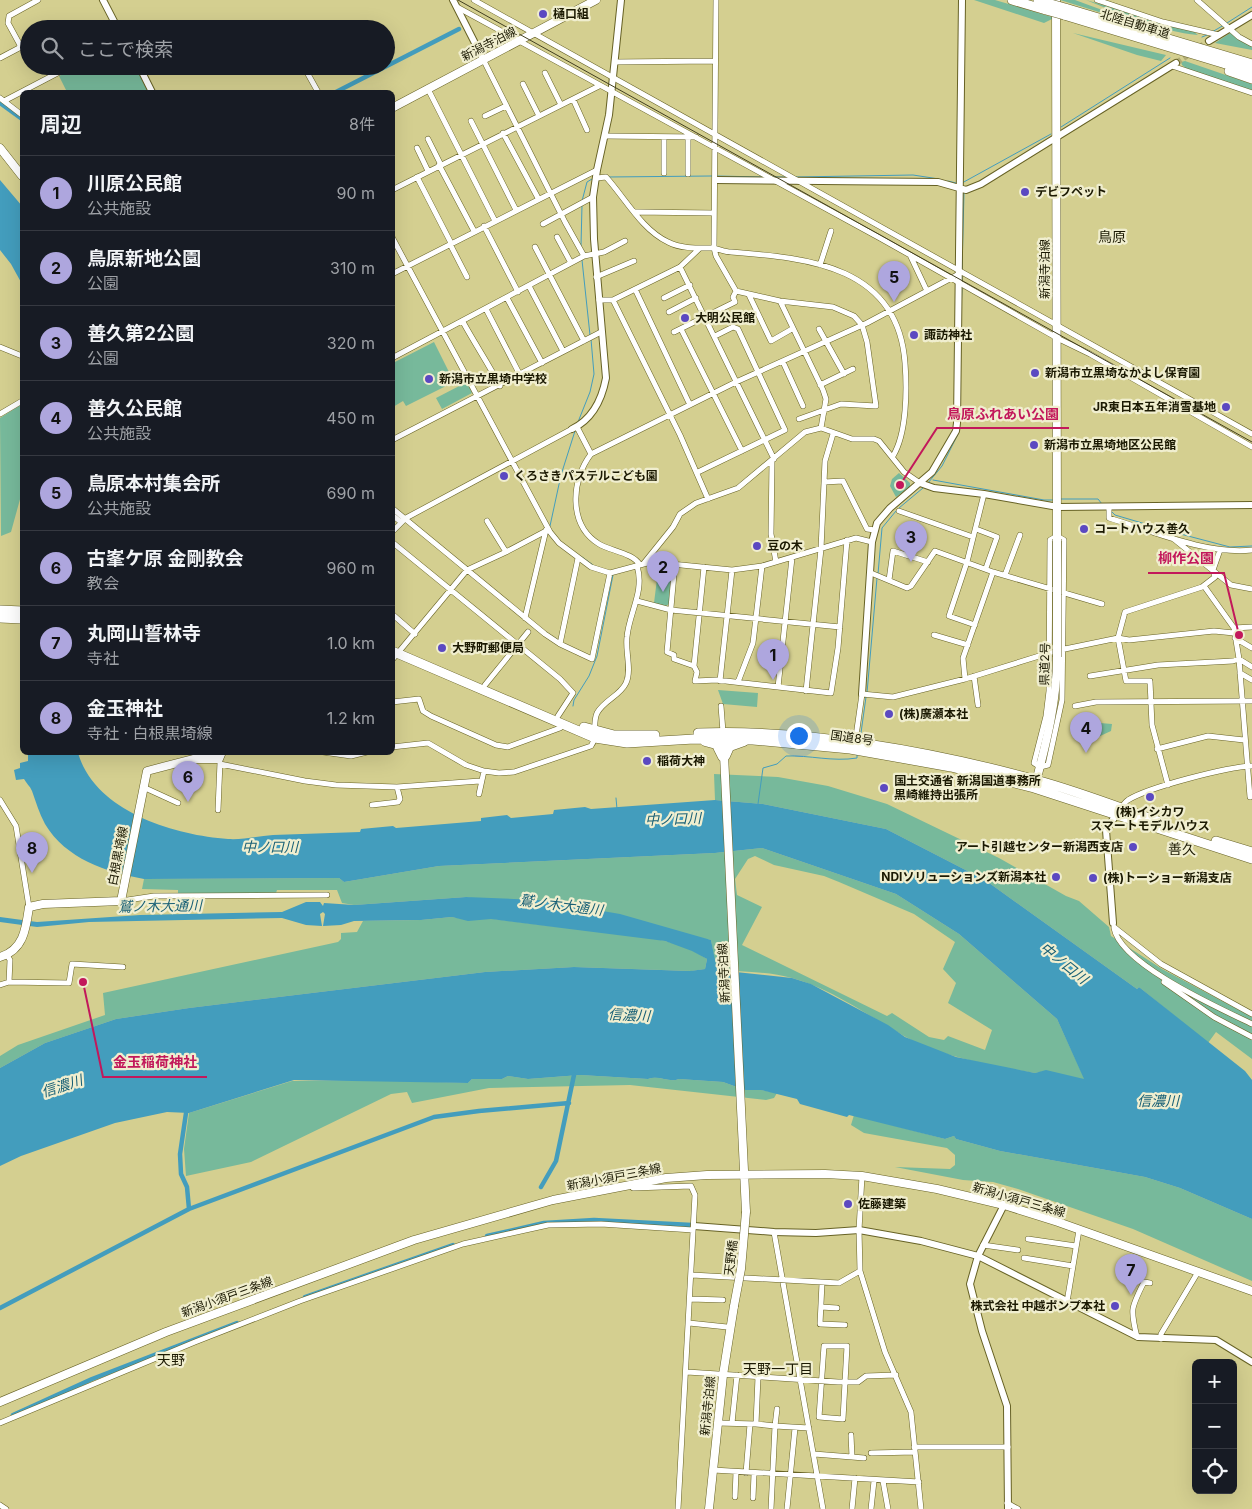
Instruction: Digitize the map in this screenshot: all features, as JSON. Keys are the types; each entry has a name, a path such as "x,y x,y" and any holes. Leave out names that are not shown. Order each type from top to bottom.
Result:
{"highway":[{"name":"北陸自動車道","path":"1012,0 1047,3 1102,27 1252,72"},
{"name":"北陸自動車道","path":"1064,12 1252,64"},
{"path":"1102,27 1252,79"},
{"path":"1173,41 1252,58"},
{"path":"1,614 20,611"},
{"path":"1,614 20,619"},
{"name":"国道8号","path":"395,652 485,685 558,716 594,734 625,736 723,736 855,745 1036,784 1252,859"},
{"name":"国道8号","path":"395,652 563,725 627,743 723,736 855,745"},
{"name":"国道8号","path":"1118,812 1252,852"}],"main road":[{"name":"新潟寺泊線","path":"395,107 429,91 484,59 596,0"},
{"name":"新潟寺泊線","path":"1047,3 1056,138 1057,537"},
{"path":"0,148 20,173"},
{"name":"県道2号","path":"1036,784 1052,718 1057,684 1057,537"},
{"name":"新潟寺泊線","path":"723,736 746,1212"},
{"path":"698,739 716,745 724,764"},
{"path":"724,764 727,750 734,744 763,740"},
{"name":"白根黒埼線","path":"28,910 43,904 121,901 145,775 150,770 202,758 220,759"},
{"path":"4,956 20,943 25,932 28,910"},
{"name":"新潟小須戸三条線","path":"0,1402 166,1332 414,1240 513,1210 628,1184 674,1177 745,1172 862,1176 937,1189 1004,1205 1252,1291"},
{"name":"天野橋","path":"734,1306 743,1255 746,1212"},
{"name":"新潟寺泊線","path":"709,1509 723,1375 734,1306"}],"street":[{"path":"0,58 19,48 20,45 8,23 9,16 38,0"},
{"path":"103,0 113,20"},
{"path":"453,0 484,59 516,128 584,256"},
{"path":"474,0 1252,434"},
{"path":"395,529 403,520 574,428 596,408 603,394 606,378 596,277 593,197 605,136 621,0"},
{"path":"716,0 714,61 716,180 714,248 716,256 736,291 780,301 833,307 854,316 862,325 867,342 876,406 841,404 824,408 799,419"},
{"path":"855,745 862,694 872,542 877,523 890,508 932,472 956,431 962,0"},
{"path":"1097,0 1163,22 1219,35"},
{"path":"1197,0 1252,44"},
{"path":"457,7 521,41 611,93 715,147 909,254 958,284 1090,354 1252,447"},
{"path":"1209,41 1229,27 1252,15"},
{"path":"615,62 714,61"},
{"path":"716,180 938,182 960,190 966,190 982,184 1174,65 1252,93"},
{"path":"545,74 561,105"},
{"path":"22,90 53,75"},
{"path":"144,75 151,90"},
{"path":"308,75 317,90"},
{"path":"523,84 539,116"},
{"path":"395,188 599,86"},
{"path":"20,91 2,100 20,114"},
{"path":"429,91 495,221"},
{"path":"573,99 587,130"},
{"path":"485,116 506,106"},
{"path":"471,121 516,210"},
{"path":"503,133 538,198"},
{"path":"605,136 696,137"},
{"path":"664,138 664,174"},
{"path":"688,138 688,174"},
{"path":"428,139 474,231"},
{"path":"417,148 428,171"},
{"path":"395,272 538,198 597,170"},
{"path":"417,177 467,277"},
{"path":"597,178 606,177 652,232 669,243 699,249 714,248 729,252 761,253 820,265 851,277 873,290 889,311 901,333 906,375 902,434 899,446 893,456"},
{"path":"544,224 593,197"},
{"path":"636,212 714,212"},
{"path":"484,226 518,292"},
{"path":"820,265 831,231"},
{"path":"557,237 571,263"},
{"path":"395,356 584,256 604,252 625,241"},
{"path":"395,242 512,460 546,529 559,543 595,569 610,573 640,565 675,563 732,570 762,566 856,538 872,542"},
{"path":"535,246 584,341"},
{"path":"599,300 613,300 680,267 699,249"},
{"path":"909,254 927,291"},
{"path":"596,277 634,261"},
{"path":"680,267 715,336 773,460 771,534 776,562"},
{"path":"640,565 632,558 598,543 588,534 580,520 574,499 579,478 591,454 736,382 862,325 950,279 959,272"},
{"path":"664,298 690,285"},
{"path":"529,286 564,351"},
{"path":"635,289 690,405"},
{"path":"674,332 735,302 733,297 736,291"},
{"path":"749,295 771,341 792,329"},
{"path":"507,298 542,363"},
{"path":"669,312 696,298"},
{"path":"613,300 698,472 708,499"},
{"path":"780,301 826,399 821,428"},
{"path":"486,309 520,375"},
{"path":"463,322 480,356 486,360 500,386"},
{"path":"698,472 785,430 738,329 733,328 715,336"},
{"path":"681,329 742,451"},
{"path":"820,329 844,374"},
{"path":"395,438 602,332"},
{"path":"0,347 20,355"},
{"path":"783,362 804,406"},
{"path":"820,385 853,369"},
{"path":"0,414 20,402"},
{"path":"574,428 591,454"},
{"path":"395,747 428,742 451,758 484,771 514,772 587,748 594,734 598,713 623,688 628,678 627,638 637,601 640,565 673,527 680,514 696,503 738,488 805,432 821,428 852,440 874,439 879,441 904,472 920,483 934,488 984,494 1058,507 1252,505"},
{"path":"806,691 821,549 825,461 833,434"},
{"path":"824,482 843,481 867,528 875,530"},
{"path":"975,624 949,616 967,562 984,494"},
{"path":"1109,507 1109,518 1220,550 1252,550"},
{"path":"395,511 403,520 525,618 560,644 592,659 610,573"},
{"path":"899,511 973,537"},
{"path":"395,516 403,520"},
{"path":"487,521 506,552"},
{"path":"395,652 415,634 467,570 506,552 546,529"},
{"path":"525,618 546,529"},
{"path":"976,529 997,537 986,568"},
{"path":"1005,575 1020,535"},
{"path":"1170,536 1231,585 1252,589"},
{"path":"1057,537 1064,540 1060,717 1048,765 1040,767 1034,762 1046,716 1051,652 1050,540 1057,537"},
{"path":"704,566 694,666 697,672 694,681 738,682 831,693 840,627 847,540"},
{"path":"395,544 517,646 560,679 573,693 558,716"},
{"path":"1168,785 1157,750 1152,725 1150,681 1126,681 1118,638 1125,612 1204,586 1215,577 1213,570 1220,550"},
{"path":"889,580 893,551 928,562"},
{"path":"871,573 907,588 911,586 935,552 993,572 1064,591 1102,604"},
{"path":"560,644 578,558"},
{"path":"778,688 792,558"},
{"path":"675,563 667,652 674,655 674,659 694,666"},
{"path":"738,682 753,643 762,566"},
{"path":"720,681 732,570"},
{"path":"965,679 963,658 993,572"},
{"path":"1204,586 1234,633 1252,648"},
{"path":"637,601 671,610 840,627"},
{"path":"395,617 415,634"},
{"path":"862,694 893,697 965,679 1051,652 1118,638 1129,640 1214,631 1234,633 1252,627"},
{"path":"485,685 528,632"},
{"path":"1234,633 1239,659 1250,797 1252,796"},
{"path":"934,635 968,645"},
{"path":"1239,659 1252,667"},
{"path":"1090,676 1158,664 1233,661 1239,659"},
{"path":"1240,673 1252,680"},
{"path":"974,676 978,706"},
{"path":"395,702 419,699 423,711 431,716 496,745 508,747 560,728 563,725"},
{"path":"1075,706 1096,702 1252,701"},
{"path":"721,706 723,736"},
{"path":"1157,750 1208,736 1244,740"},
{"path":"218,810 220,759 321,784 397,787 480,781"},
{"path":"1249,766 1211,773 1168,785 1129,799 1106,830 1116,938 1168,986 1214,1017 1252,1037"},
{"path":"480,794 480,781 484,771"},
{"path":"142,787 178,803"},
{"path":"372,805 398,802 400,800 397,787"},
{"path":"0,800 16,826 28,910"},
{"path":"121,901 154,896 327,895"},
{"path":"1114,926 1161,964 1252,1014"},
{"path":"4,956 10,960 10,982"},
{"path":"0,985 10,982 69,983 72,964 123,967"},
{"path":"1162,979 1252,1024"},
{"path":"862,1176 859,1230 860,1271 885,1352 911,1412 921,1509"},
{"path":"628,1184 633,1188 691,1186 695,1195 687,1372 678,1509"},
{"path":"1004,1205 978,1256 970,1284 1007,1406 1008,1506 1018,1509"},
{"path":"0,1423 195,1342 300,1301 463,1244 548,1224 601,1224 816,1233 859,1230 921,1241 978,1256 1137,1337 1216,1340 1252,1362"},
{"path":"1067,1302 1079,1230"},
{"path":"774,1232 823,1509"},
{"path":"1028,1239 1076,1246"},
{"path":"983,1245 1018,1250"},
{"path":"1024,1258 1073,1266"},
{"path":"692,1275 839,1283 860,1271"},
{"path":"1161,1339 1162,1334 1198,1272"},
{"path":"1137,1337 1131,1314 1144,1282 1150,1283"},
{"path":"822,1283 820,1324 845,1325"},
{"path":"690,1299 723,1300"},
{"path":"821,1307 838,1308"},
{"path":"689,1323 727,1327"},
{"path":"843,1419 847,1346 824,1346 819,1417 843,1419 850,1419"},
{"path":"687,1372 845,1382 858,1382 866,1376 896,1375"},
{"path":"732,1424 738,1375"},
{"path":"746,1473 758,1377"},
{"path":"771,1509 775,1426 778,1409"},
{"path":"718,1423 809,1428"},
{"path":"787,1509 794,1428"},
{"path":"851,1435 852,1457"},
{"path":"871,1453 915,1449 1008,1447"},
{"path":"814,1454 864,1458"},
{"path":"713,1470 754,1474 855,1478 883,1482 918,1482"},
{"path":"735,1497 736,1472"},
{"path":"753,1498 754,1474"},
{"path":"852,1509 855,1478"},
{"path":"871,1509 874,1481"},
{"path":"883,1482 888,1509"},
{"path":"0,1506 6,1509"}],"green space":[{"path":"974,0 995,0 1052,17 1052,19 1044,23"},
{"path":"1060,0 1075,0 1154,29"},
{"path":"1086,0 1193,31 1198,35 1156,26"},
{"path":"1073,33 1166,55 1161,61 1137,55"},
{"path":"1230,33 1252,46 1252,50 1215,43"},
{"path":"1185,61 1252,84 1252,91 1187,69 1181,62"},
{"path":"140,75 148,90 66,90 59,76"},
{"path":"434,342 454,382 406,406 403,401 395,406 395,362"},
{"path":"467,382 472,393 442,409 436,398"},
{"path":"20,405 20,499 11,532 1,536 0,418"},
{"path":"899,473 910,483 910,487 896,497 890,486 892,479"},
{"path":"657,579 671,581 669,604 666,606 654,603"},
{"path":"718,690 758,693 757,707 723,704"},
{"path":"1088,722 1112,724 1111,731 1098,737 1086,736"},
{"path":"714,774 778,777 828,786 887,804 999,858 1066,896 1079,901 1109,927 1111,936 1162,969 1252,1017 1252,1059 1216,1032 1208,1043 1139,987 1137,989 985,880 886,829 763,804 715,800"},
{"path":"762,848 896,894 959,934 1057,1019 1085,1080 1046,1071 1035,1073 1002,1067 950,1055 904,1036 835,995 806,982 774,974 716,970 711,940 466,897 354,905 342,903 337,890 277,890 276,893 178,893 178,890 142,889 144,879 339,878 344,882 439,866 715,853","holes":["755,856 774,865 824,876 839,882 914,914 955,942 943,969 956,983 948,1003 992,1030 985,1050 948,1036 944,1040 929,1037 892,1013 887,1016 742,945 762,907 737,895 735,879 748,859"]},
{"path":"452,917 494,919 654,938 692,950 707,959 705,969 691,971 574,967 485,972 189,1008 116,1019 45,1043 0,1068 0,1056 18,1045 105,1015 103,993 338,942 341,939 341,933 357,932 363,921 421,920"},
{"path":"580,1075 723,1082 745,1090 777,1093 774,1098 766,1100 630,1085 489,1088 412,1103 407,1092 391,1094 251,1162 186,1176 184,1149 189,1113 292,1081 376,1080 468,1083 472,1079 502,1079 508,1076 528,1079"},
{"path":"854,1115 945,1139 954,1136 956,1139 1000,1151 1145,1177 1180,1188 1252,1219 1252,1281 1133,1229 1018,1189 993,1182 963,1180 895,1167 950,1169 955,1165 955,1155 947,1148 864,1133 851,1125"}],"water":[{"path":"0,180 20,204 20,280 0,250"},
{"name":"信濃川","path":"28,755 79,755 87,773 101,790 118,805 161,825 206,837 228,839 273,835 360,832 361,829 393,826 396,828 481,821 481,818 507,815 511,818 553,814 554,810 585,807 591,809 715,800 763,804 886,829 985,880 1137,989 1139,987 1245,1071 1252,1080 1252,1219 1180,1188 1145,1177 1000,1151 956,1139 954,1136 945,1139 849,1115 847,1117 800,1104 797,1099 761,1090 745,1090 723,1082 656,1078 580,1075 528,1079 508,1076 502,1079 472,1079 468,1083 294,1080 189,1113 167,1112 115,1123 21,1156 0,1166 0,1068 45,1043 116,1019 189,1008 485,972 574,967 690,971 705,969 707,959 665,941 491,919 468,921 452,917 421,920 354,921 341,925 323,926 325,914 323,912 320,914 322,926 306,925 282,918 89,922 37,927 0,922 0,917 37,922 140,915 282,912 306,902 320,902 323,906 324,903 354,905 466,897 538,900 620,914 711,940 717,970 792,978 811,984 888,1025 905,1037 956,1057 1035,1073 1046,1070 1084,1079 1057,1019 959,934 896,894 762,848 715,853 439,866 344,882 339,878 144,879 115,872 88,862 64,846 54,836 45,824 32,791 24,779 16,780 14,770 20,768 20,763 28,761"}],"waterway":[{"path":"1227,23 1252,7"},
{"path":"1212,32 1224,25"},
{"path":"395,62 459,29"},
{"path":"1202,37 1207,35"},
{"path":"1061,127 1170,58"},
{"path":"340,90 369,75"},
{"path":"0,103 20,118"},
{"path":"962,183 1051,134"},
{"path":"796,177 913,175 939,179"},
{"path":"608,177 712,176"},
{"path":"716,176 762,177"},
{"path":"773,177 787,177"},
{"path":"582,201 587,182 592,179"},
{"path":"948,181 956,183"},
{"path":"962,270 964,192"},
{"path":"581,246 582,205"},
{"path":"582,260 590,335"},
{"path":"962,274 962,283"},
{"path":"961,313 962,287"},
{"path":"578,422 590,392 594,374 591,339"},
{"path":"550,526 561,475 575,431"},
{"path":"928,483 942,466 958,434"},
{"path":"933,480 1044,500 1054,500"},
{"path":"899,508 923,488"},
{"path":"1061,499 1098,499 1102,504"},
{"path":"878,574 882,528 896,511"},
{"path":"1111,511 1115,515 1159,528"},
{"path":"1169,531 1230,547 1252,546"},
{"path":"582,557 593,565"},
{"path":"573,706 574,700 589,676 597,656 613,575"},
{"path":"867,693 877,578"},
{"path":"860,740 866,697"},
{"path":"758,804 763,768 777,764 786,756 848,759 857,758 857,754"},
{"path":"616,798 617,809"},
{"path":"541,1187 556,1161 574,1075"},
{"path":"189,1209 434,1117 569,1103"},
{"path":"0,1308 189,1209 187,1187 181,1174 180,1154 186,1113"},
{"path":"487,1236 544,1223 594,1220 692,1225"},
{"path":"305,1297 453,1245"},
{"path":"13,1415 92,1379 237,1323"}],"tunnel":[{"path":"1176,63 1209,41"}],"railway":[{"path":"458,0 1252,442"}],"place":[{"name":"樋口組","path":"543,14"},
{"name":"デビフペット","path":"1025,192"},
{"name":"鳥原本村集会所","path":"894,302"},
{"name":"大明公民館","path":"685,318"},
{"name":"諏訪神社","path":"914,335"},
{"name":"新潟市立黒埼なかよし保育園","path":"1035,373"},
{"name":"新潟市立黒埼中学校","path":"429,379"},
{"name":"JR東日本五年消雪基地","path":"1226,407"},
{"name":"新潟市立黒埼地区公民館","path":"1034,445"},
{"name":"くろさきパステルこども園","path":"504,476"},
{"name":"鳥原ふれあい公園","path":"900,485"},
{"name":"コートハウス善久","path":"1084,529"},
{"name":"豆の木","path":"757,546"},
{"name":"善久第2公園","path":"911,562"},
{"name":"鳥原新地公園","path":"663,592"},
{"name":"柳作公園","path":"1239,635"},
{"name":"大野町郵便局","path":"442,648"},
{"name":"川原公民館","path":"773,680"},
{"name":"(株)廣瀬本社","path":"889,714"},
{"name":"善久公民館","path":"1086,753"},
{"name":"稲荷大神","path":"647,761"},
{"name":"国土交通省 新潟国道事務所 黒崎維持出張所","path":"884,788"},
{"name":"(株)イシカワ スマートモデルハウス","path":"1150,797"},
{"name":"古峯ケ原 金剛教会","path":"188,802"},
{"name":"アート引越センター新潟西支店","path":"1133,847"},
{"name":"金玉神社","path":"32,873"},
{"name":"NDIソリューションズ新潟本社","path":"1056,877"},
{"name":"(株)トーショー新潟支店","path":"1093,878"},
{"name":"金玉稲荷神社","path":"83,982"},
{"name":"佐藤建築","path":"848,1204"},
{"name":"丸岡山誓林寺","path":"1131,1295"},
{"name":"株式会社 中越ポンプ本社","path":"1115,1306"}],"district":[{"name":"鳥原","path":"1112,237"},
{"name":"善久","path":"1182,849"},
{"name":"天野","path":"171,1360"},
{"name":"天野一丁目","path":"778,1369"}],"water label":[{"name":"中ノ口川","path":"673,819"},
{"name":"中ノ口川","path":"270,847"},
{"name":"鷲ノ木大通川","path":"561,905"},
{"name":"鷲ノ木大通川","path":"160,906"},
{"name":"中ノ口川","path":"1064,963"}]}
